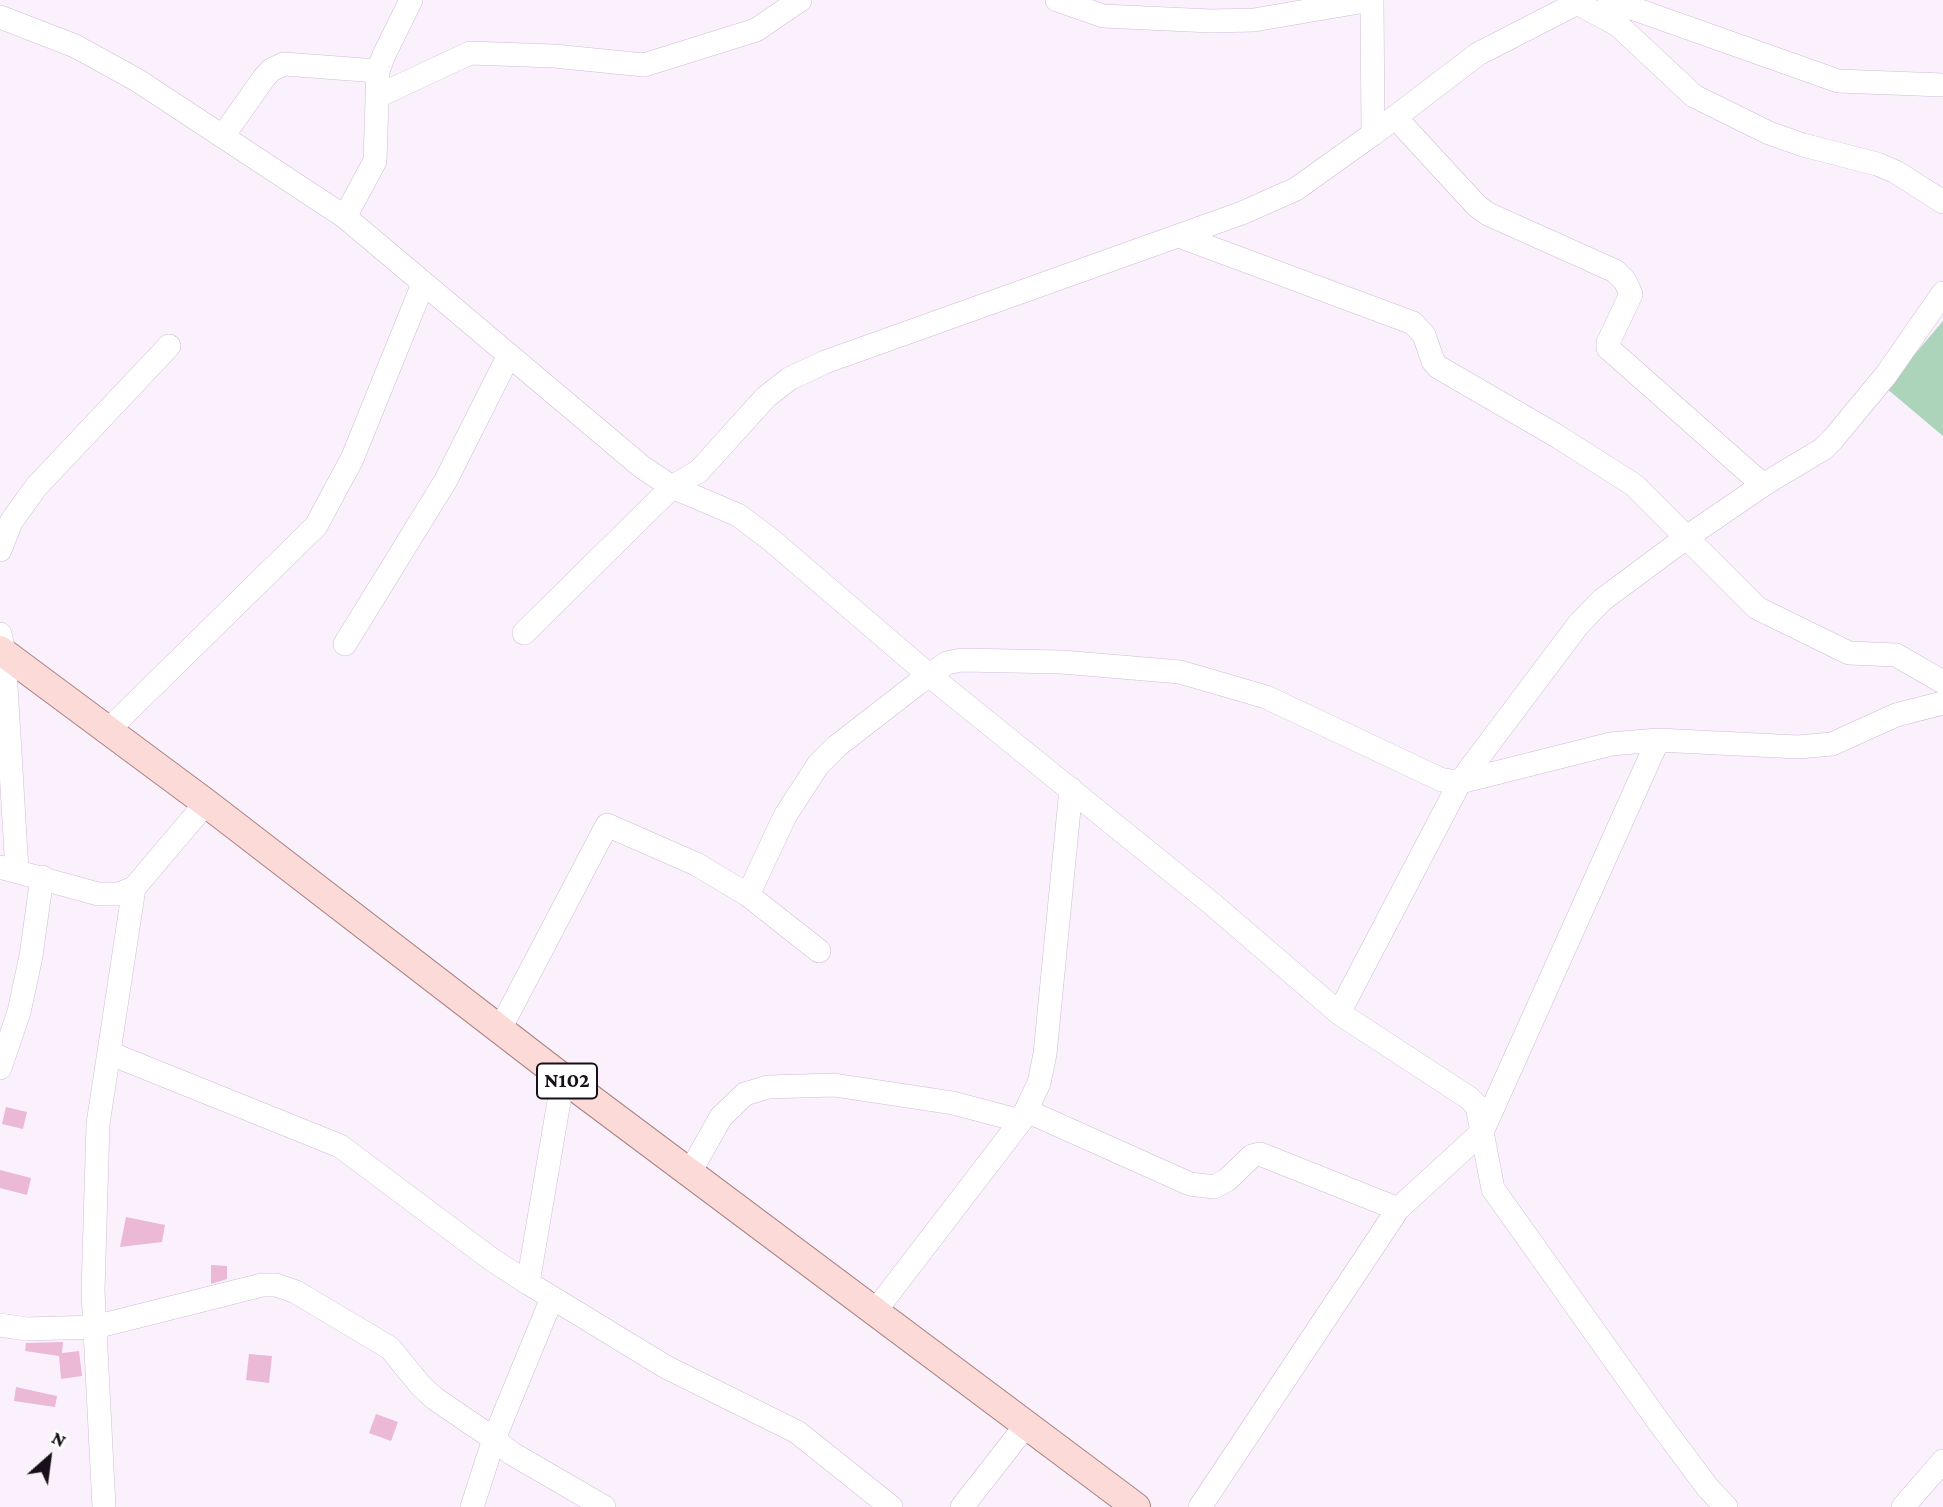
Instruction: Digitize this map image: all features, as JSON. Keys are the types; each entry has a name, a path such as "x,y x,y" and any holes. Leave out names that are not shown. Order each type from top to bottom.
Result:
{"main road":[{"name":"N102","path":"1,645 107,731 206,803 563,1078 1136,1507"}],"street":[{"path":"345,216 375,161 378,71 411,0"},
{"path":"378,96 470,53 554,56 651,64 756,30 800,0"},
{"path":"1057,0 1103,16 1211,21 1254,20 1371,0 1373,134"},
{"path":"1609,0 1838,81 1943,85"},
{"path":"524,633 672,486 699,471 766,397 789,379 825,362 1242,213 1296,190 1478,54 1580,2 1618,25 1694,96 1769,133 1896,172 1943,202"},
{"path":"0,17 75,46 136,80 345,216 642,467 672,486 738,515 770,539 930,676 1211,903 1339,1013 1469,1098 1477,1106 1493,1189 1658,1421 1708,1488 1726,1507"},
{"path":"223,136 264,78 271,70 284,64 378,71"},
{"path":"1395,117 1477,206 1488,214 1615,271 1625,281 1631,294 1608,348 1762,485"},
{"path":"1179,236 1413,323 1424,335 1433,361 1438,367 1557,436 1634,485 1757,608 1849,653 1896,655 1943,681"},
{"path":"107,731 316,526 352,459 423,284"},
{"path":"1339,1013 1460,782 1578,625 1602,600 1688,537 1762,485 1823,449 1886,376 1943,293"},
{"path":"0,550 11,522 36,486 169,346"},
{"path":"345,644 446,480 509,355"},
{"path":"1,645 9,869 98,894 119,894 134,888 206,803"},
{"path":"748,895 786,816 818,765 837,746 947,663 961,660 1062,662 1180,672 1266,697 1434,776 1460,782 1611,744 1658,740 1798,747 1832,744 1896,715 1943,703"},
{"path":"1200,1507 1398,1209 1482,1132 1658,740"},
{"path":"876,1310 1024,1116 1038,1083 1045,1054 1071,789"},
{"path":"499,1029 607,825 696,864 748,895 819,951"},
{"path":"0,1068 19,1012 43,877"},
{"path":"104,1507 93,1291 98,1124 134,888"},
{"path":"109,1054 340,1146 527,1283 666,1367 797,1432 891,1507"},
{"path":"527,1283 563,1078"},
{"path":"690,1172 721,1117 745,1094 768,1087 834,1085 1024,1116 1191,1184 1214,1187 1227,1180 1252,1156 1260,1154 1398,1209"},
{"path":"0,1325 27,1329 95,1328 262,1285 276,1285 296,1292 390,1348 434,1398 511,1453 604,1507"},
{"path":"472,1507 494,1439 552,1298"},
{"path":"962,1507 1027,1424"},
{"path":"1903,1507 1943,1461"}],"green space":[{"path":"1943,321 1943,436 1886,388"}],"building":[{"path":"6,1107 27,1112 23,1129 2,1124"},
{"path":"0,1170 31,1178 27,1195 0,1188"},
{"path":"126,1217 165,1225 162,1242 120,1247"},
{"path":"211,1265 227,1266 227,1279 211,1284"},
{"path":"63,1342 62,1353 79,1351 82,1376 61,1379 59,1356 25,1351 26,1343"},
{"path":"249,1354 272,1356 269,1383 246,1380"},
{"path":"16,1387 57,1396 55,1407 14,1401"},
{"path":"376,1414 398,1422 391,1441 369,1433"}]}
